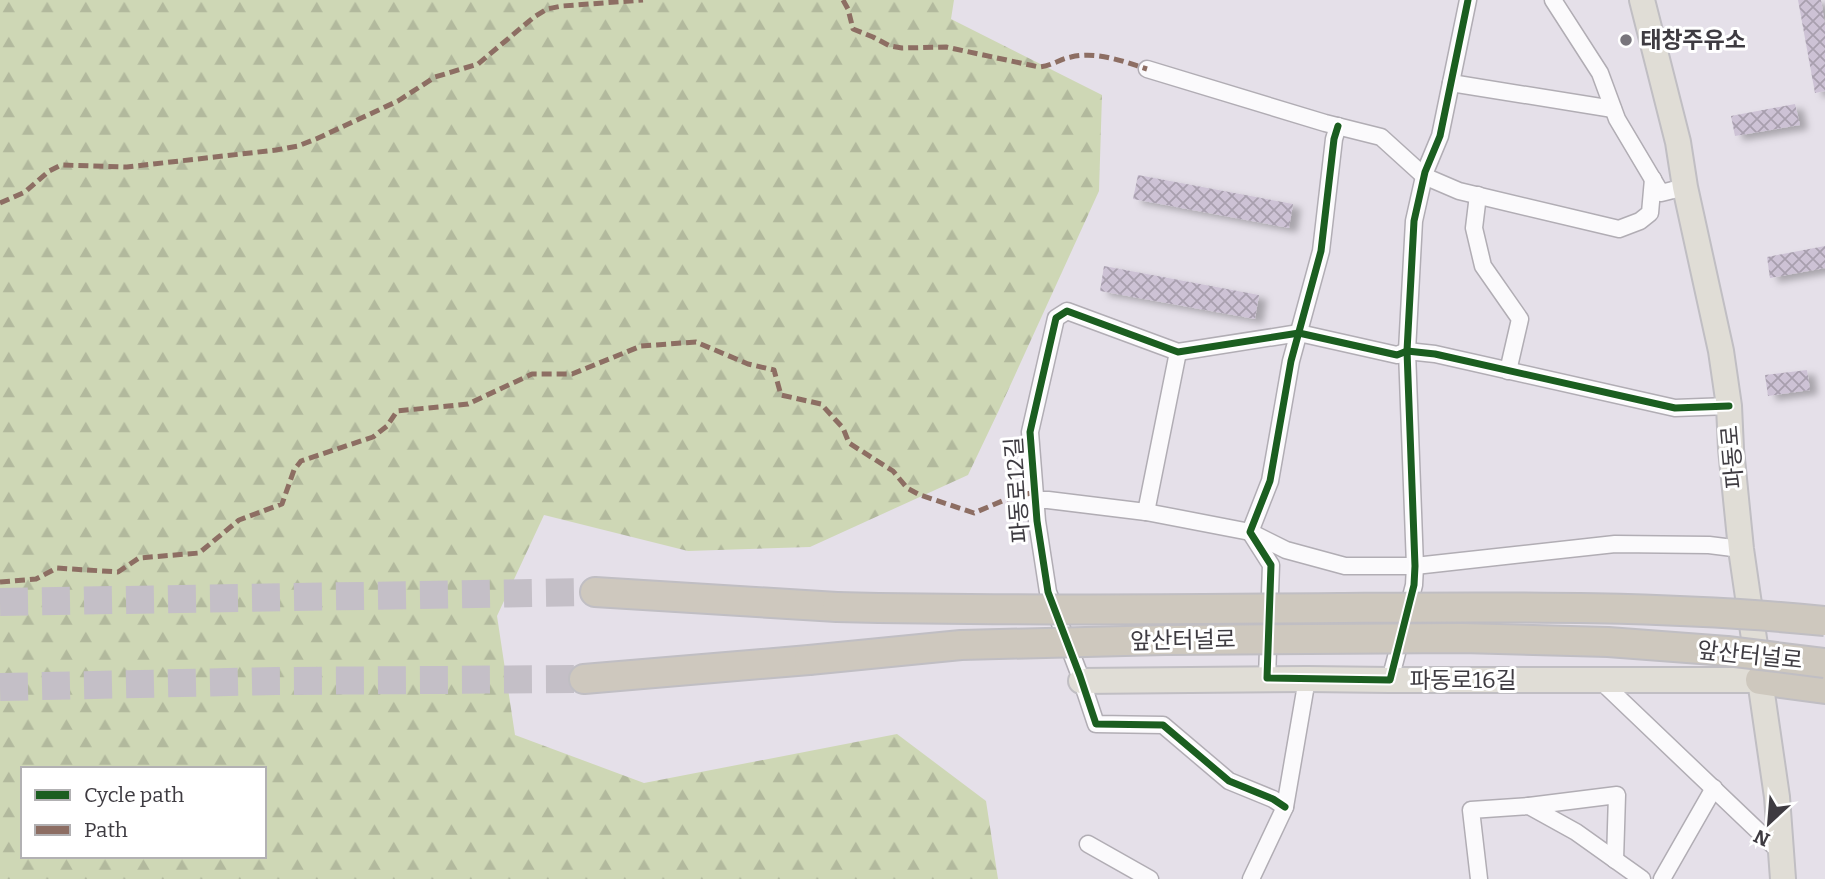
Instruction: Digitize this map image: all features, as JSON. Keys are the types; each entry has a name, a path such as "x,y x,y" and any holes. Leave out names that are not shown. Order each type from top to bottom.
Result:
{"highway":[{"name":"앞산터널로","path":"594,592 837,607 959,610 1542,607 1770,616 1825,621"},
{"path":"1770,616 1825,613"},
{"name":"앞산터널로","path":"584,679 974,645 1152,640 1462,638 1608,642 1727,651 1825,663"},
{"path":"1760,680 1825,689"}],"main road":[{"name":"파동로","path":"1642,0 1678,142 1685,187 1721,351 1729,406 1741,549 1777,797 1783,879"},
{"path":"1082,681 1307,678"},
{"name":"파동로16길","path":"1391,680 1760,680"}],"street":[{"path":"1250,532 1271,565 1267,678 1391,680 1414,585 1415,566 1406,351 1414,221 1424,176 1440,136 1468,0"},
{"path":"1553,0 1600,73 1617,119 1661,193 1685,187"},
{"path":"1146,69 1381,137 1424,176 1459,191 1619,229 1640,221 1650,213 1653,179"},
{"path":"1451,83 1613,109"},
{"path":"1250,532 1270,481 1291,361 1321,251 1334,139 1338,126"},
{"path":"1478,195 1474,228 1483,265 1520,319 1508,370"},
{"name":"파동로12길","path":"1285,807 1273,799 1229,781 1163,725 1096,724 1048,592 1037,521 1030,432 1056,318 1067,311 1178,352 1299,332 1397,355 1406,351 1435,354 1675,408 1729,406"},
{"path":"1146,512 1178,352"},
{"path":"1035,500 1146,512 1250,532 1286,550 1345,566 1415,566 1615,544 1709,545 1741,549"},
{"path":"1251,879 1285,807 1307,678"},
{"path":"1594,679 1605,685 1780,852"},
{"path":"1662,879 1714,788"},
{"path":"1479,879 1471,810 1617,795 1615,860"},
{"path":"1529,806 1576,832 1642,879"},
{"path":"1088,844 1150,879"}],"green space":[{"path":"0,0 954,0 951,19 1102,95 1099,191 968,475 810,547 688,551 544,515 497,616 515,735 644,783 897,734 986,801 998,879 0,879"}],"building":[{"path":"1798,0 1821,0 1825,25 1825,91 1815,93"},
{"path":"1795,104 1800,125 1735,136 1731,116"},
{"path":"1138,175 1293,204 1289,228 1133,199"},
{"path":"1825,246 1825,268 1770,278 1767,257"},
{"path":"1104,266 1259,295 1255,319 1100,291"},
{"path":"1807,370 1810,390 1768,396 1765,375"}],"tunnel":[{"path":"0,602 595,592"},
{"path":"0,687 276,681 584,679"}],"marked path":[{"path":"0,203 25,192 49,171 61,165 127,167 298,146 398,101 435,77 478,64 547,9 643,0"},
{"path":"843,0 853,29 890,46 946,47 1039,67 1071,57 1090,55 1147,69"},
{"path":"0,582 36,579 57,568 118,572 139,558 199,553 239,520 282,504 294,470 301,461 373,437 387,426 397,411 468,404 532,374 572,374 641,346 696,342 748,364 774,370 781,395 821,404 843,428 849,443 893,471 907,488 920,495 974,513 1021,493 1034,492"}],"cycle path":[{"path":"1338,126 1334,139 1321,251 1291,361 1270,481 1250,532 1271,565 1267,678 1390,680 1414,585 1415,566 1407,351 1414,221 1425,172 1440,136 1468,0"},
{"path":"1285,807 1273,799 1229,781 1163,725 1096,724 1048,592 1037,521 1030,432 1056,318 1067,311 1178,352 1299,333 1397,355 1407,351 1435,354 1675,408 1729,406"}],"place":[{"name":"태창주유소","path":"1626,40"}]}
